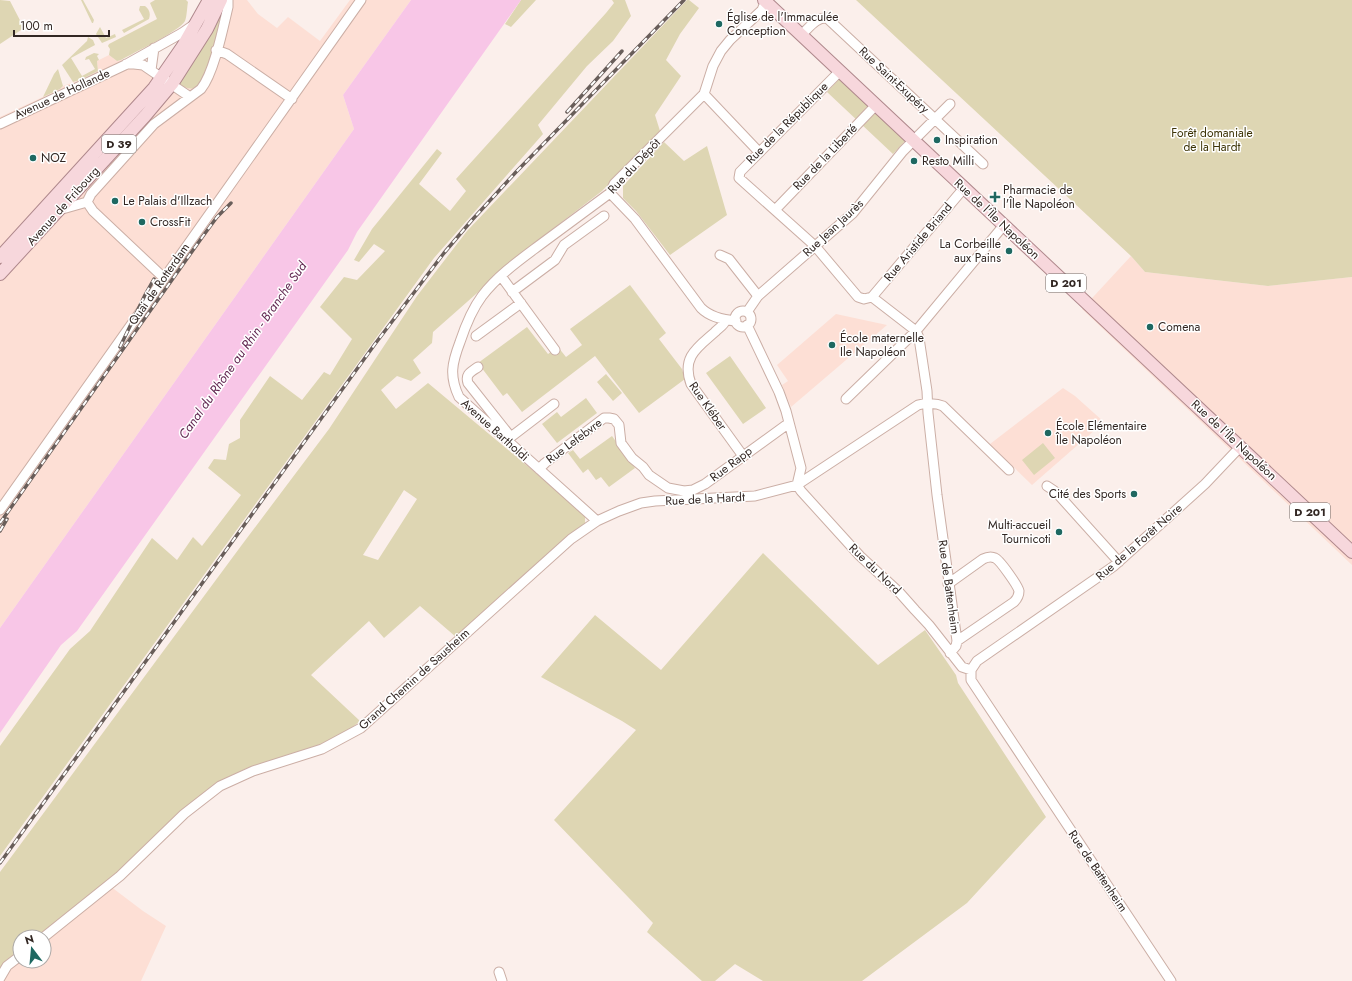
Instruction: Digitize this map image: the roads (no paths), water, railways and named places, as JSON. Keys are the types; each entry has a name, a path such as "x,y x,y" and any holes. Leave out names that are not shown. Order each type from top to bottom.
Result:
{"main road":[{"name":"Avenue de Fribourg","path":"0,274 145,116 167,81 209,0"},
{"name":"Avenue de Fribourg","path":"0,257 117,129 167,81 207,29 221,0"},
{"name":"Rue de l'Île Napoléon","path":"766,0 801,35 1241,446 1352,552"}],"street":[{"path":"59,210 87,202 91,194 154,124 200,89 205,83 228,7 228,0"},
{"name":"Quai de Rotterdam","path":"0,510 164,278 289,97 361,0"},
{"path":"759,152 704,94 713,66 721,51 730,40 762,10 766,0"},
{"name":"Rue Saint-Exupéry","path":"801,35 817,20 827,18 983,164"},
{"name":"Avenue de Hollande","path":"0,124 69,87 125,65 182,33 198,22"},
{"path":"151,70 154,48"},
{"path":"216,50 227,54 289,97"},
{"name":"Avenue de Hollande","path":"125,65 140,64 190,97"},
{"name":"Rue de la République","path":"775,210 739,178 740,172 840,71"},
{"name":"Rue du Dépôt","path":"501,276 610,193 614,184 704,94"},
{"name":"Rue Jean Jaurès","path":"747,312 758,296 853,213 914,140 950,104"},
{"name":"Rue de la Liberté","path":"775,210 876,105"},
{"name":"Rue Aristide Briand","path":"872,297 964,188"},
{"path":"610,193 635,219 701,308 712,315 731,321 740,326 747,325 751,319 751,316 747,312 741,311 731,321"},
{"path":"87,202 93,211 164,278"},
{"path":"775,210 815,246 858,297 864,299 872,297 916,331"},
{"path":"512,292 555,260 564,245 604,216"},
{"path":"846,399 916,331 1004,225"},
{"path":"720,255 729,259 758,296"},
{"path":"501,276 555,350"},
{"name":"Avenue Bartholdi","path":"501,276 482,296 464,330 455,353 452,371 453,385 459,397 470,408 508,438 539,469 597,521"},
{"path":"476,336 521,303"},
{"name":"Rue Kléber","path":"731,321 722,326 693,353 688,364 688,374 691,384 743,456"},
{"path":"747,325 779,392 789,423 801,468 797,485"},
{"name":"Rue de Battenheim","path":"916,331 919,338 928,404 937,495 957,641 956,646 950,653"},
{"path":"478,367 468,374 467,379 471,388 508,438 554,404"},
{"path":"470,408 481,400"},
{"path":"928,404 940,404 943,406 1009,470"},
{"name":"Rue de la Hardt","path":"597,521 619,511 648,502 755,496 797,485 918,405 928,404"},
{"name":"Rue Lefebvre","path":"539,469 604,418 609,418 614,419 619,425 621,443 632,458 643,467 649,475"},
{"name":"Rue Rapp","path":"649,475 672,490 688,491 705,484 789,423"},
{"name":"Rue de la Forêt Noire","path":"971,670 977,661 1119,562 1205,484 1241,446"},
{"path":"801,468 814,475"},
{"name":"Rue du Nord","path":"797,485 860,556 916,610 950,653"},
{"path":"1047,486 1056,492 1119,562"},
{"name":"Grand Chemin de Sausheim","path":"52,931 120,876 184,814 220,786 253,771 322,750 361,728 571,539 597,521"},
{"path":"948,584 983,559 994,557 1017,585 1019,592 1014,602 957,641"},
{"path":"950,653 962,667 971,670"},
{"name":"Rue de Battenheim","path":"971,670 971,680 1171,981"},
{"path":"0,978 7,966 12,962"}],"water":[{"name":"Canal du Rhône au Rhin - Branche Sud","path":"411,0 521,0 357,232 348,250 77,631 61,645 0,733 0,628 354,129 343,95"}],"railway":[{"path":"0,863 375,344 444,253 516,172 684,0"},
{"path":"567,112 622,51"},
{"path":"0,523 203,236 217,217 231,203"},
{"path":"120,347 154,279"},
{"path":"0,531 7,519"}],"place":[{"name":"Église de l'Immaculée Conception","path":"719,24"},
{"name":"Inspiration","path":"937,140"},
{"name":"NOZ","path":"33,158"},
{"name":"Resto Milli","path":"914,161"},
{"name":"Pharmacie de l'Île Napoléon","path":"995,197"},
{"name":"Le Palais d'Illzach","path":"115,201"},
{"name":"CrossFit","path":"142,222"},
{"name":"La Corbeille aux Pains","path":"1009,251"},
{"name":"Comena","path":"1150,327"},
{"name":"École maternelle Ile Napoléon","path":"832,345"},
{"name":"École Elémentaire Île Napoléon","path":"1048,433"},
{"name":"Cité des Sports","path":"1134,494"},
{"name":"Multi-accueil Tournicoti","path":"1059,532"}],"park label":[{"name":"Forêt domaniale de la Hardt","path":"1212,140"}]}
